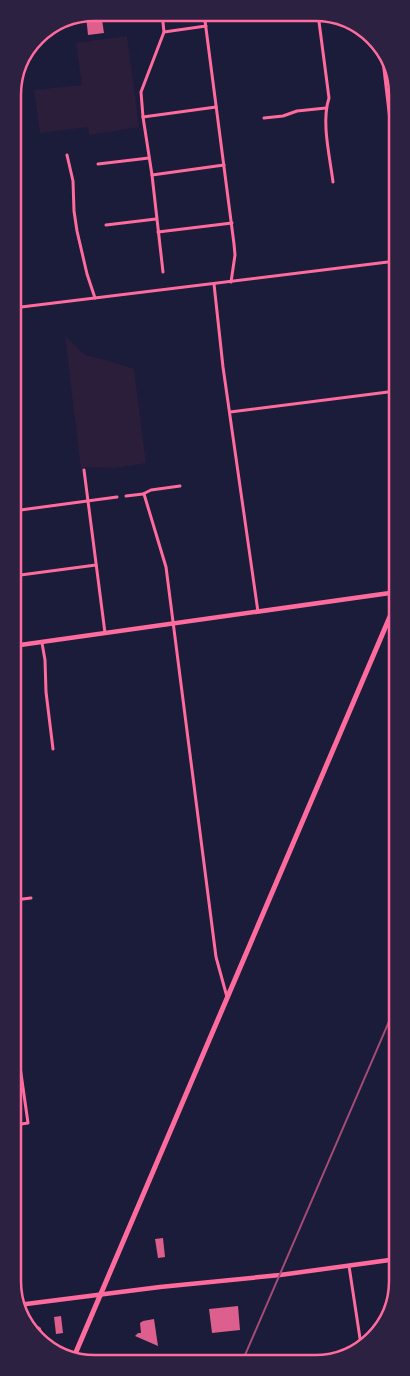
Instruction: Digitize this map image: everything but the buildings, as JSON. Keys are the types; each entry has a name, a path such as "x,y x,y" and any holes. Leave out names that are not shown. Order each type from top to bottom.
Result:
{"main road":[{"path":"76,1352 389,616"}],"street":[{"path":"163,21 164,32 141,92 163,272"},
{"path":"205,21 236,255 231,282"},
{"path":"319,22 329,98 325,120 333,182"},
{"path":"164,32 206,26"},
{"path":"384,69 389,112"},
{"path":"143,117 216,107"},
{"path":"264,118 283,116 297,111 326,108"},
{"path":"67,155 73,181 76,231 95,298"},
{"path":"98,164 149,158"},
{"path":"152,175 224,165"},
{"path":"106,225 156,219"},
{"path":"158,232 232,223"},
{"path":"21,307 389,262"},
{"path":"214,284 222,359 258,612"},
{"path":"230,412 389,392"},
{"path":"84,470 105,633"},
{"path":"126,496 180,486"},
{"path":"144,494 166,567 216,957 227,998"},
{"path":"21,510 117,497"},
{"path":"21,575 96,565"},
{"path":"21,645 389,593"},
{"path":"42,643 53,749"},
{"path":"21,899 31,898"},
{"path":"21,1074 28,1123 21,1124"},
{"path":"25,1304 389,1261"},
{"path":"349,1266 360,1340"}],"shaded area":[{"path":"127,36 139,127 89,135 88,127 40,133 34,90 82,85 76,43"},
{"path":"65,336 85,355 134,369 146,463 115,468 86,467 81,470"}],"railway":[{"path":"245,1355 389,1022"}]}
